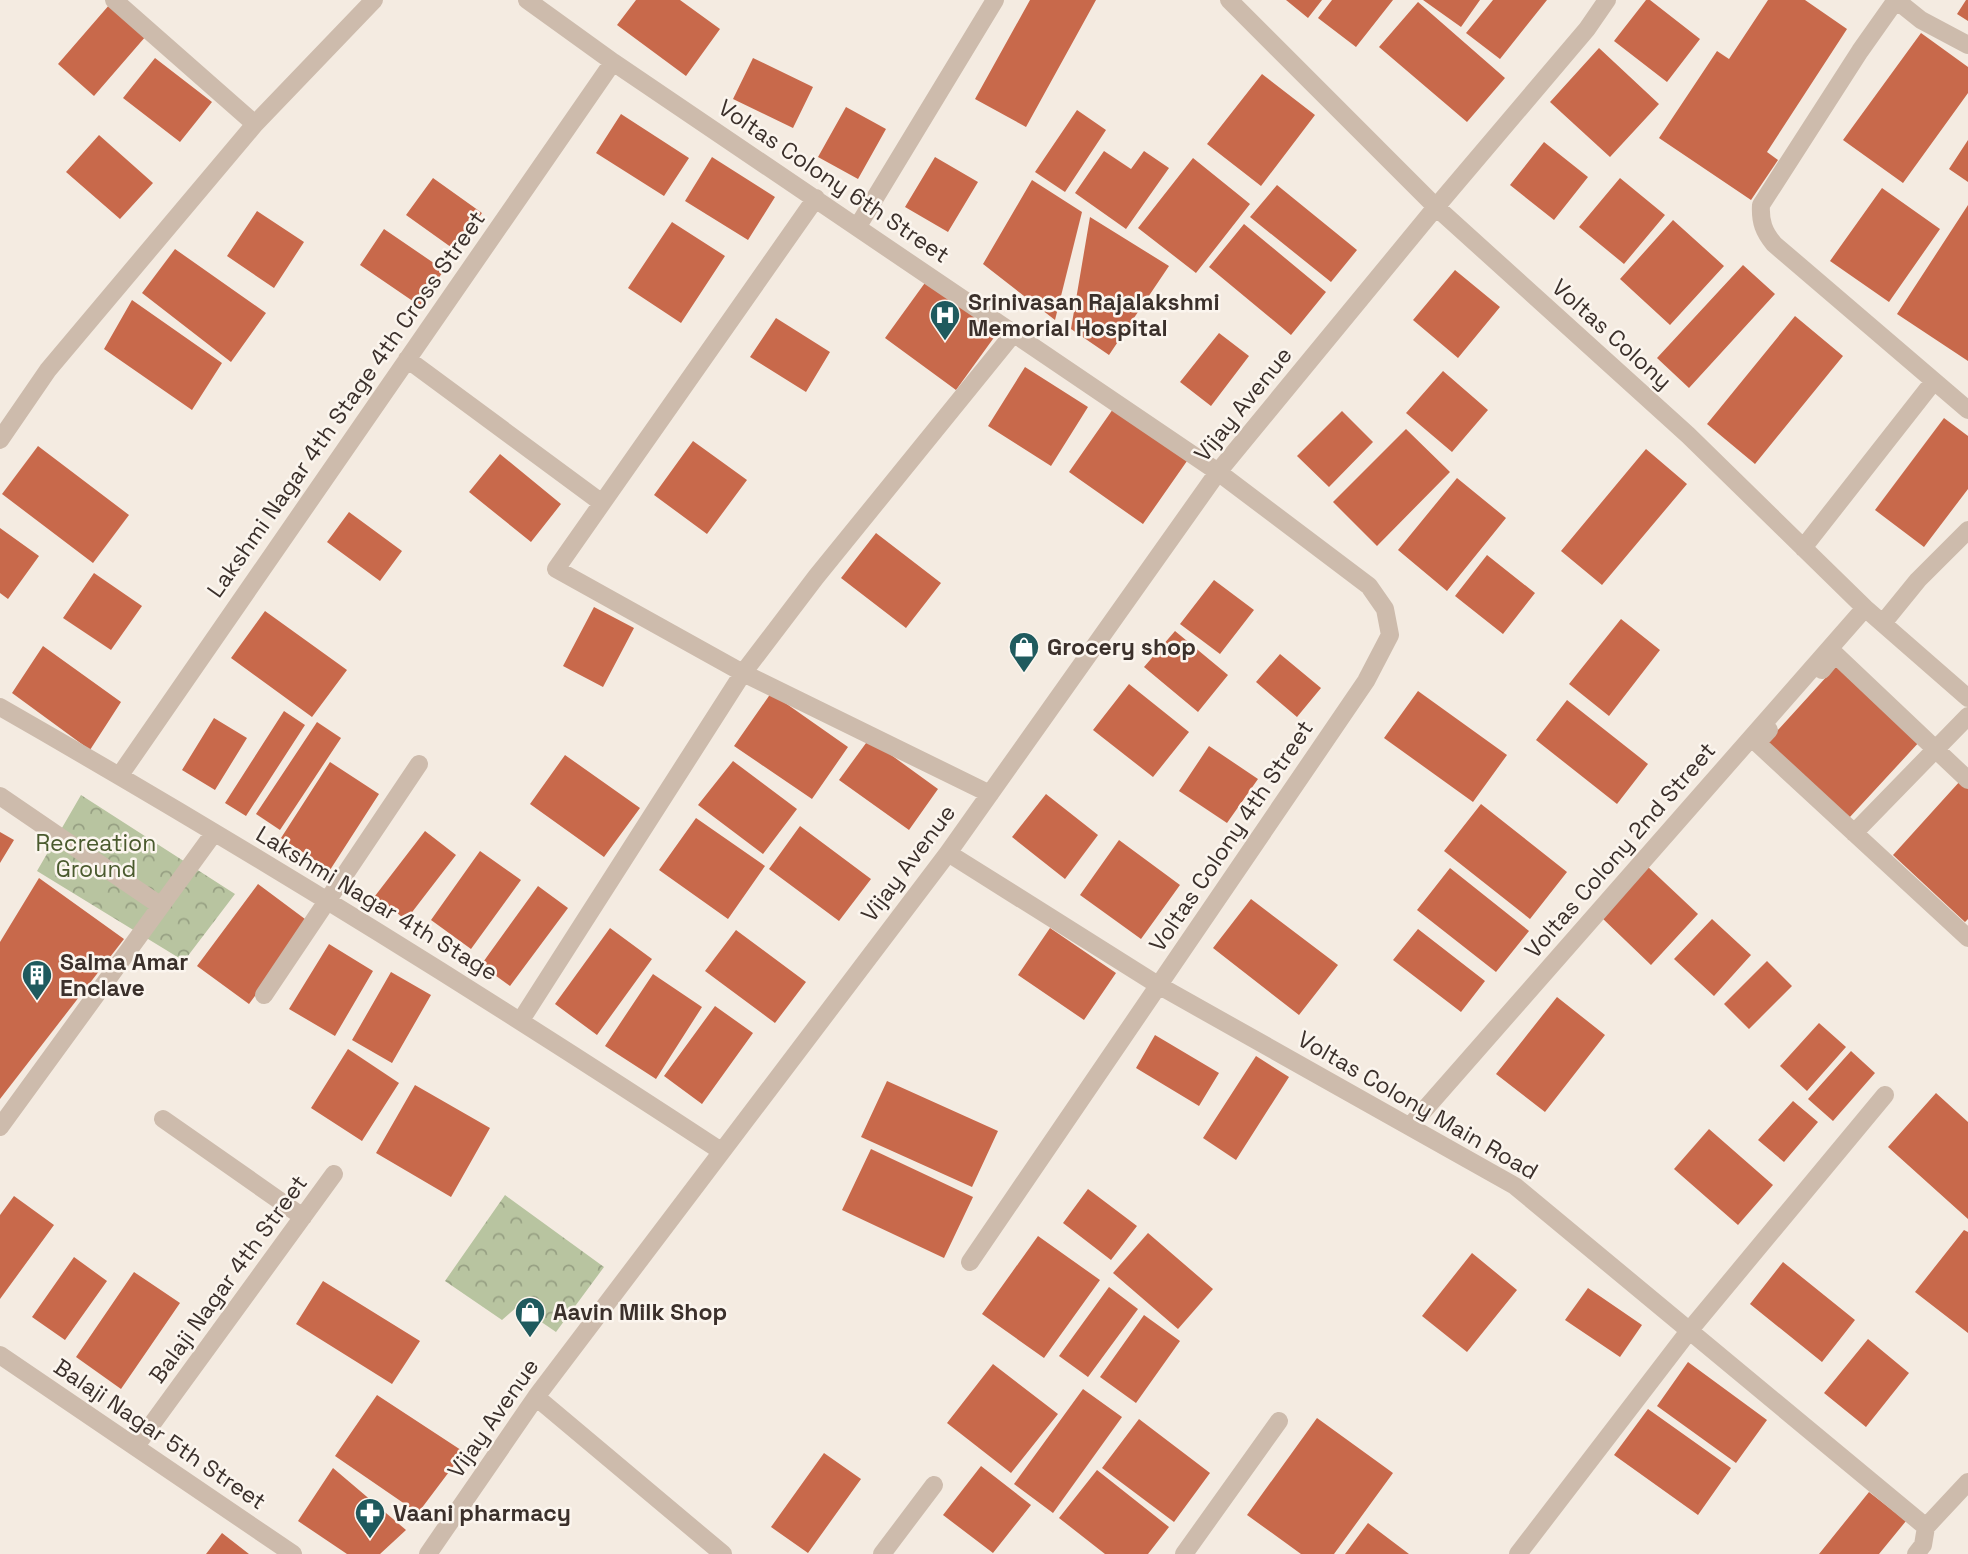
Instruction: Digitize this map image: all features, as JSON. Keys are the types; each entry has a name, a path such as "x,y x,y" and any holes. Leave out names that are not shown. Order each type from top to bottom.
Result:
{"street":[{"path":"114,0 256,124"},
{"path":"0,440 48,370 256,124 374,0"},
{"name":"Voltas Colony 6th Street","path":"527,0 613,62 1218,472"},
{"path":"858,226 995,0"},
{"name":"Voltas Colony","path":"1229,0 1436,207 1688,435 1865,608 1968,698"},
{"path":"1968,45 1921,20 1896,0 1761,205 1760,219 1774,244 1968,410"},
{"name":"Vijay Avenue","path":"428,1554 536,1397 948,853 1218,472 1436,207 1587,29 1605,1"},
{"name":"Lakshmi Nagar 4th Stage 4th Cross Street","path":"120,775 613,62"},
{"path":"816,198 556,569 743,673 990,794"},
{"path":"521,1020 743,673 816,577 1014,333"},
{"path":"407,359 602,503"},
{"path":"1803,548 1934,381"},
{"name":"Voltas Colony 4th Street","path":"970,1262 1366,681 1390,635 1384,609 1370,586 1218,472"},
{"path":"1883,624 1918,580 1968,530"},
{"name":"Voltas Colony 2nd Street","path":"1411,1125 1865,608"},
{"path":"1968,780 1835,654 1757,743 1968,938"},
{"name":"Lakshmi Nagar 4th Stage","path":"0,707 120,775 521,1020 722,1151"},
{"path":"1854,833 1968,716"},
{"path":"264,995 419,764"},
{"path":"0,796 162,906"},
{"path":"0,1127 214,833"},
{"name":"Voltas Colony Main Road","path":"948,853 1158,985 1515,1185 1689,1331 1924,1545"},
{"path":"1518,1554 1689,1331 1885,1095"},
{"path":"163,1119 303,1217"},
{"name":"Balaji Nagar 4th Street","path":"136,1446 334,1174"},
{"name":"Balaji Nagar 5th Street","path":"0,1355 293,1554"},
{"path":"536,1397 723,1554"},
{"path":"1184,1554 1279,1422"},
{"path":"1924,1545 1968,1482"},
{"path":"882,1554 934,1485"}],"green space":[{"name":"Recreation Ground","path":"81,795 235,894 184,961 37,871"},
{"path":"505,1195 604,1267 556,1332 518,1306 502,1320 445,1281"}],"building":[{"path":"636,0 680,0 720,29 686,76 617,25"},
{"path":"1030,0 1096,0 1026,127 975,99"},
{"path":"1286,0 1322,0 1308,18"},
{"path":"1332,0 1393,0 1356,47 1318,18"},
{"path":"1423,0 1480,0 1461,27"},
{"path":"1493,0 1547,0 1500,59 1466,33"},
{"path":"1646,0 1650,0 1700,39 1667,82 1614,41"},
{"path":"1768,0 1805,0 1847,29 1767,152 1778,160 1751,200 1659,138 1717,51 1729,59"},
{"path":"1968,0 1968,21 1957,14"},
{"path":"1418,2 1505,78 1467,122 1379,47"},
{"path":"110,4 146,36 94,96 58,64"},
{"path":"1921,33 1968,67 1968,93 1903,183 1843,140"},
{"path":"1599,48 1659,104 1610,157 1550,102"},
{"path":"155,58 212,102 180,142 123,98"},
{"path":"753,58 813,87 793,128 733,99"},
{"path":"1262,74 1315,115 1261,186 1207,144"},
{"path":"846,107 886,129 858,179 818,157"},
{"path":"1077,110 1106,130 1065,192 1035,172"},
{"path":"621,114 689,158 664,196 596,153"},
{"path":"99,135 153,183 120,219 66,172"},
{"path":"1968,140 1968,182 1949,169"},
{"path":"1544,142 1588,177 1554,220 1510,185"},
{"path":"1104,151 1131,169 1144,151 1169,168 1126,229 1075,193"},
{"path":"712,157 775,197 748,240 685,201"},
{"path":"935,157 978,182 948,232 905,207"},
{"path":"1193,158 1250,204 1196,273 1138,228"},
{"path":"433,178 482,213 455,250 406,215"},
{"path":"1620,178 1665,215 1624,264 1579,227"},
{"path":"1032,180 1082,212 1055,320 983,264"},
{"path":"1277,185 1357,250 1331,282 1250,217"},
{"path":"1882,188 1940,229 1889,302 1830,261"},
{"path":"1968,205 1968,361 1897,314"},
{"path":"257,211 304,242 274,288 227,256"},
{"path":"1090,217 1169,266 1109,355 1071,329"},
{"path":"1673,220 1724,266 1670,325 1620,279"},
{"path":"672,222 725,256 681,323 628,288"},
{"path":"1244,224 1326,292 1291,335 1209,267"},
{"path":"384,229 444,270 420,306 360,265"},
{"path":"175,249 266,313 231,362 142,293"},
{"path":"1743,265 1775,294 1689,388 1657,358"},
{"path":"1455,270 1500,307 1458,358 1413,320"},
{"path":"927,280 998,332 956,390 885,338"},
{"path":"132,300 222,363 192,410 104,349"},
{"path":"1795,316 1843,356 1755,464 1707,424"},
{"path":"776,318 830,352 806,392 750,357"},
{"path":"1219,333 1249,356 1211,406 1180,382"},
{"path":"1025,367 1088,407 1051,466 988,426"},
{"path":"1443,371 1488,410 1452,452 1406,413"},
{"path":"1113,409 1187,461 1143,524 1069,472"},
{"path":"1342,411 1373,442 1329,487 1297,456"},
{"path":"1944,418 1968,436 1968,489 1924,547 1875,510"},
{"path":"1406,429 1450,472 1377,546 1333,502"},
{"path":"693,441 747,480 707,534 654,495"},
{"path":"38,446 129,515 93,563 2,494"},
{"path":"1646,449 1687,484 1602,585 1561,551"},
{"path":"500,454 561,504 531,542 469,492"},
{"path":"1457,478 1506,518 1447,591 1398,550"},
{"path":"349,512 402,551 380,581 327,542"},
{"path":"0,528 39,556 8,599 0,593"},
{"path":"876,533 941,583 906,628 841,578"},
{"path":"1487,555 1535,593 1503,634 1455,596"},
{"path":"94,573 142,606 111,650 63,618"},
{"path":"1214,580 1254,610 1220,654 1180,624"},
{"path":"594,607 634,628 603,687 563,666"},
{"path":"265,611 347,670 312,717 231,658"},
{"path":"1621,619 1660,650 1609,716 1569,684"},
{"path":"1175,631 1228,675 1198,712 1144,667"},
{"path":"43,646 121,702 90,750 12,693"},
{"path":"1280,654 1321,688 1297,717 1256,682"},
{"path":"1839,663 1921,740 1849,818 1767,742"},
{"path":"1129,684 1189,732 1153,777 1093,730"},
{"path":"1418,691 1507,755 1473,802 1384,738"},
{"path":"771,693 848,747 812,799 734,746"},
{"path":"1567,700 1648,764 1617,804 1536,740"},
{"path":"284,711 305,725 246,816 225,803"},
{"path":"214,718 247,738 215,790 182,770"},
{"path":"317,722 341,738 280,830 256,814"},
{"path":"869,739 938,789 909,830 839,780"},
{"path":"1209,746 1258,779 1227,823 1179,791"},
{"path":"565,755 640,808 604,857 530,804"},
{"path":"733,761 797,809 763,854 698,805"},
{"path":"330,762 379,794 330,870 281,838"},
{"path":"1961,780 1968,787 1968,919 1965,922 1893,855"},
{"path":"1046,794 1098,835 1065,879 1012,837"},
{"path":"1481,804 1567,872 1530,919 1444,851"},
{"path":"696,818 765,866 728,919 659,870"},
{"path":"800,826 871,879 839,921 769,869"},
{"path":"425,831 456,855 406,920 375,896"},
{"path":"0,832 14,840 0,863"},
{"path":"1119,840 1180,885 1141,939 1080,895"},
{"path":"480,851 521,880 471,949 431,920"},
{"path":"1647,866 1698,914 1651,965 1600,916"},
{"path":"1450,868 1529,931 1496,972 1417,910"},
{"name":"Salma Amar Enclave","path":"39,878 124,939 0,1099 0,942"},
{"path":"258,884 309,922 249,1004 197,966"},
{"path":"538,886 568,908 510,986 481,965"},
{"path":"1251,899 1338,965 1299,1015 1213,948"},
{"path":"1712,919 1751,955 1714,996 1674,959"},
{"path":"610,928 652,959 597,1035 555,1004"},
{"path":"1050,928 1116,973 1084,1020 1018,975"},
{"path":"1418,929 1485,981 1461,1012 1393,960"},
{"path":"736,930 806,982 775,1023 705,971"},
{"path":"329,944 373,971 335,1036 289,1009"},
{"path":"1767,961 1792,986 1749,1029 1724,1004"},
{"path":"391,972 431,995 392,1063 352,1040"},
{"path":"653,974 702,1007 656,1079 605,1046"},
{"path":"1557,997 1605,1035 1545,1112 1496,1074"},
{"path":"715,1006 753,1033 702,1104 664,1076"},
{"path":"1819,1023 1846,1047 1807,1091 1780,1066"},
{"path":"1155,1035 1219,1073 1199,1106 1136,1068"},
{"path":"348,1049 399,1083 362,1141 311,1108"},
{"path":"1851,1051 1875,1073 1833,1121 1808,1099"},
{"path":"1256,1056 1289,1077 1236,1160 1203,1138"},
{"path":"887,1081 998,1131 972,1187 861,1137"},
{"path":"415,1085 490,1128 451,1197 376,1153"},
{"path":"1936,1093 1968,1122 1968,1219 1888,1147"},
{"path":"1793,1101 1818,1122 1784,1162 1758,1140"},
{"path":"1709,1129 1773,1185 1738,1225 1674,1169"},
{"path":"871,1149 973,1197 944,1258 842,1210"},
{"path":"1088,1189 1137,1226 1111,1260 1063,1223"},
{"path":"14,1196 54,1225 0,1299 0,1215"},
{"path":"1964,1230 1968,1232 1968,1333 1915,1292"},
{"path":"1148,1233 1213,1289 1178,1329 1113,1273"},
{"path":"1038,1236 1100,1280 1044,1358 982,1314"},
{"path":"1472,1253 1517,1290 1467,1352 1422,1316"},
{"path":"74,1257 107,1281 65,1340 32,1317"},
{"path":"1783,1262 1855,1320 1822,1362 1750,1304"},
{"path":"134,1272 180,1303 121,1389 76,1357"},
{"path":"323,1281 420,1341 392,1384 296,1324"},
{"path":"1109,1287 1138,1309 1088,1377 1059,1356"},
{"path":"1588,1288 1642,1325 1620,1357 1565,1320"},
{"path":"1144,1315 1180,1341 1136,1403 1100,1377"},
{"path":"1868,1339 1909,1373 1866,1427 1824,1393"},
{"path":"1688,1362 1767,1420 1736,1463 1657,1406"},
{"path":"993,1364 1058,1414 1011,1473 947,1423"},
{"path":"1083,1389 1122,1417 1053,1513 1014,1484"},
{"path":"377,1395 464,1452 418,1513 335,1456"},
{"path":"1648,1409 1731,1468 1698,1515 1614,1455"},
{"path":"1317,1418 1393,1473 1334,1554 1301,1554 1247,1515"},
{"path":"1139,1419 1210,1473 1174,1522 1102,1468"},
{"path":"824,1453 861,1479 808,1553 771,1527"},
{"path":"981,1466 1031,1505 993,1553 943,1515"},
{"path":"333,1468 406,1530 380,1554 347,1554 298,1521"},
{"path":"1097,1470 1169,1527 1148,1554 1105,1554 1059,1518"},
{"path":"1869,1492 1906,1521 1879,1554 1819,1554"},
{"path":"1368,1523 1409,1554 1345,1554"},
{"path":"222,1533 249,1554 206,1554"}],"place":[{"name":"Srinivasan Rajalakshmi Memorial Hospital","path":"945,342"},
{"name":"Grocery shop","path":"1024,674"},
{"name":"Salma Amar Enclave","path":"37,1002"},
{"name":"Aavin Milk Shop","path":"530,1339"},
{"name":"Vaani pharmacy","path":"370,1540"}]}
